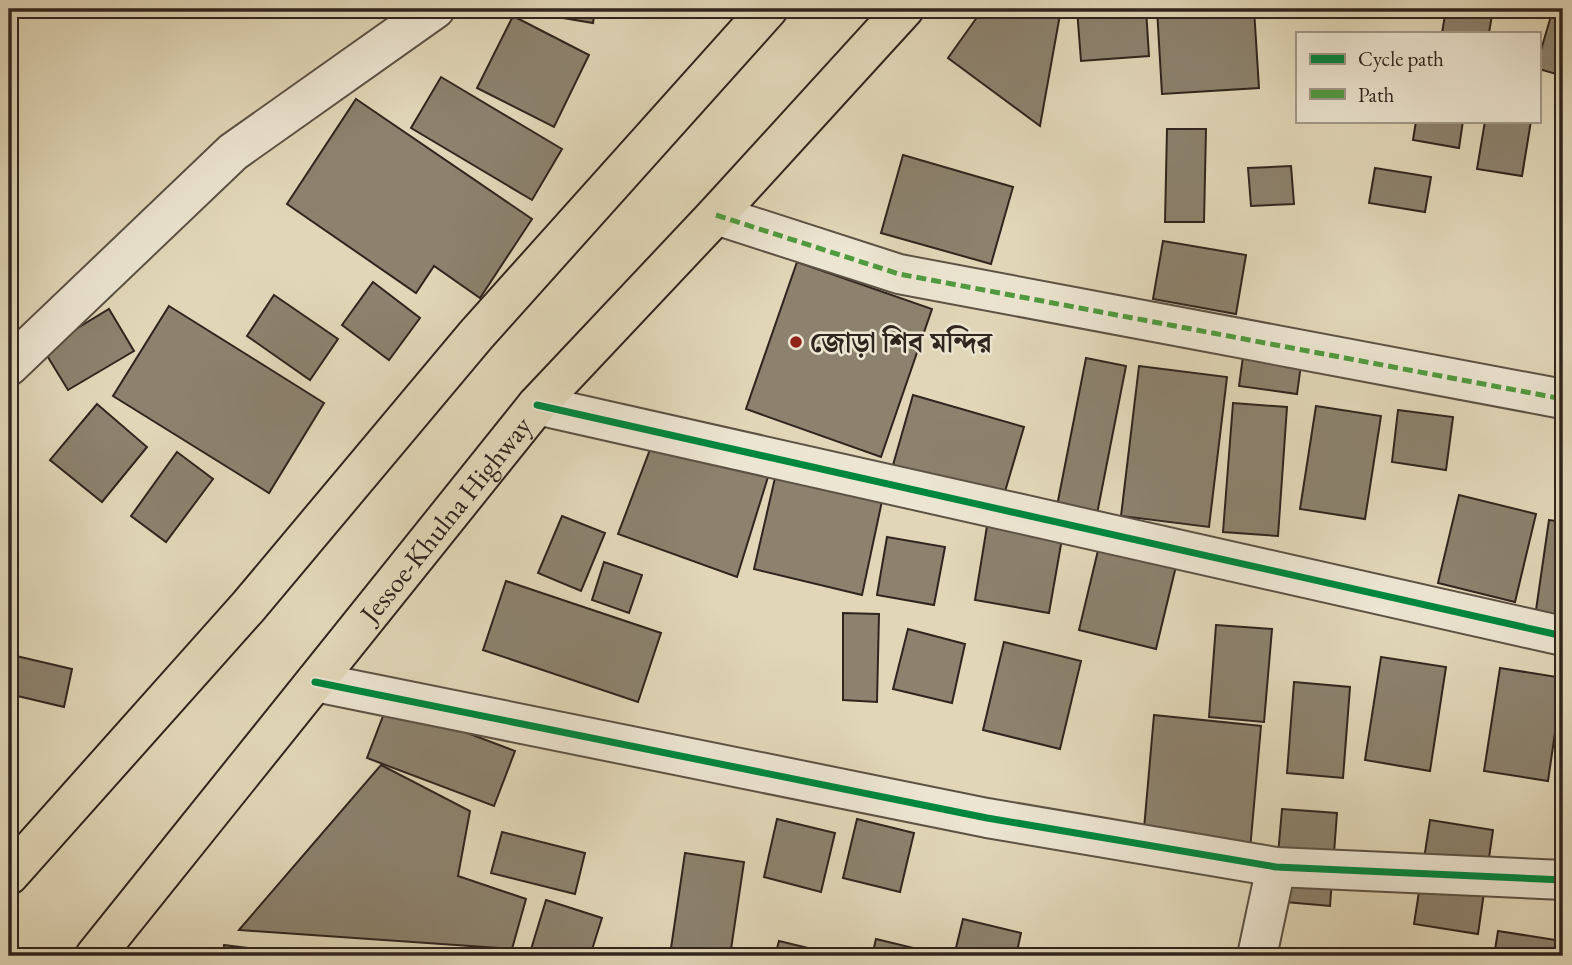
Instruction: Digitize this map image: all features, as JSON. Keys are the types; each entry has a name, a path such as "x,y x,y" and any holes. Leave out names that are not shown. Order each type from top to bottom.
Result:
{"highway":[{"path":"9,875 248,607 477,335 768,9"},
{"name":"Jessoe-Khulna Highway","path":"94,956 537,405 716,215 901,9"}],"street":[{"path":"9,366 233,152 435,9"},
{"path":"716,215 899,274 1563,399"},
{"path":"537,405 1563,636"},
{"path":"315,682 987,818 1276,867 1563,880"},
{"path":"1257,956 1276,867"}],"building":[{"path":"527,9 595,9 593,23 527,12"},
{"path":"983,9 1061,9 1040,126 948,58"},
{"path":"1077,9 1146,9 1149,56 1081,61"},
{"path":"1157,9 1254,9 1259,88 1162,94"},
{"path":"1446,9 1493,9 1489,32 1442,32"},
{"path":"1553,9 1563,9 1563,76 1540,69 1540,54"},
{"path":"513,16 589,55 554,127 477,88"},
{"path":"441,77 562,149 532,200 411,128"},
{"path":"356,99 532,219 480,298 434,266 416,293 287,204"},
{"path":"1416,122 1463,122 1459,148 1413,140"},
{"path":"1485,122 1531,122 1522,176 1477,169"},
{"path":"1167,129 1206,129 1204,222 1165,222"},
{"path":"903,155 1013,187 991,264 881,233"},
{"path":"1291,166 1294,204 1251,206 1248,168"},
{"path":"1375,168 1431,177 1425,212 1369,203"},
{"path":"1163,241 1246,255 1236,314 1153,299"},
{"path":"797,262 932,309 881,457 746,409"},
{"path":"373,282 420,318 389,360 342,325"},
{"path":"274,295 338,339 310,380 247,336"},
{"path":"169,306 324,403 269,493 113,396"},
{"path":"109,309 134,351 68,390 43,349"},
{"path":"1244,349 1302,357 1297,394 1239,386"},
{"path":"1086,358 1126,366 1097,514 1057,506"},
{"path":"1139,366 1227,377 1209,527 1121,516"},
{"path":"913,395 1024,427 1001,505 891,472"},
{"path":"1233,403 1287,407 1278,536 1223,532"},
{"path":"97,404 147,447 102,502 50,460"},
{"path":"1316,406 1381,416 1365,519 1300,509"},
{"path":"1398,410 1453,417 1446,470 1392,462"},
{"path":"654,439 768,477 737,577 618,534"},
{"path":"177,452 213,479 166,542 131,516"},
{"path":"778,465 882,501 862,595 754,569"},
{"path":"1459,495 1536,514 1515,602 1438,583"},
{"path":"562,516 605,533 581,591 538,573"},
{"path":"988,520 1063,533 1049,613 975,600"},
{"path":"1549,520 1563,522 1563,628 1534,624"},
{"path":"887,537 945,547 934,605 877,595"},
{"path":"1100,542 1177,562 1156,649 1079,630"},
{"path":"604,562 642,575 629,613 592,600"},
{"path":"506,581 661,633 638,702 483,650"},
{"path":"843,613 879,614 877,702 843,700"},
{"path":"1216,625 1272,629 1264,722 1209,717"},
{"path":"908,629 965,644 952,703 893,689"},
{"path":"1004,642 1081,661 1060,749 983,730"},
{"path":"12,655 72,669 64,707 9,694"},
{"path":"1381,657 1446,667 1430,771 1365,760"},
{"path":"1500,668 1563,678 1548,781 1484,771"},
{"path":"1294,682 1350,687 1343,778 1287,773"},
{"path":"388,703 515,751 494,806 367,758"},
{"path":"1154,715 1261,726 1250,850 1143,840"},
{"path":"381,765 470,811 458,876 526,899 512,949 239,930"},
{"path":"1282,809 1337,813 1330,906 1274,901"},
{"path":"777,819 835,833 821,892 764,877"},
{"path":"857,819 914,833 900,892 843,878"},
{"path":"1430,820 1493,830 1478,934 1414,924"},
{"path":"502,832 585,853 575,894 491,873"},
{"path":"685,853 744,862 730,956 670,955"},
{"path":"546,900 602,918 590,956 529,956"},
{"path":"963,919 1021,933 1016,956 954,956"},
{"path":"1498,931 1562,941 1560,956 1494,956"},
{"path":"876,939 934,953 934,956 872,956"},
{"path":"779,941 825,952 825,956 775,956"},
{"path":"224,945 286,953 286,956 223,956"},
{"path":"328,951 385,956 328,956"}],"marked path":[{"path":"716,215 899,274 1563,399"}],"cycle path":[{"path":"537,405 1563,636"},
{"path":"315,682 987,818 1276,867 1563,880"}],"place":[{"name":"জোড়া শিব মন্দির","path":"796,342"}]}
